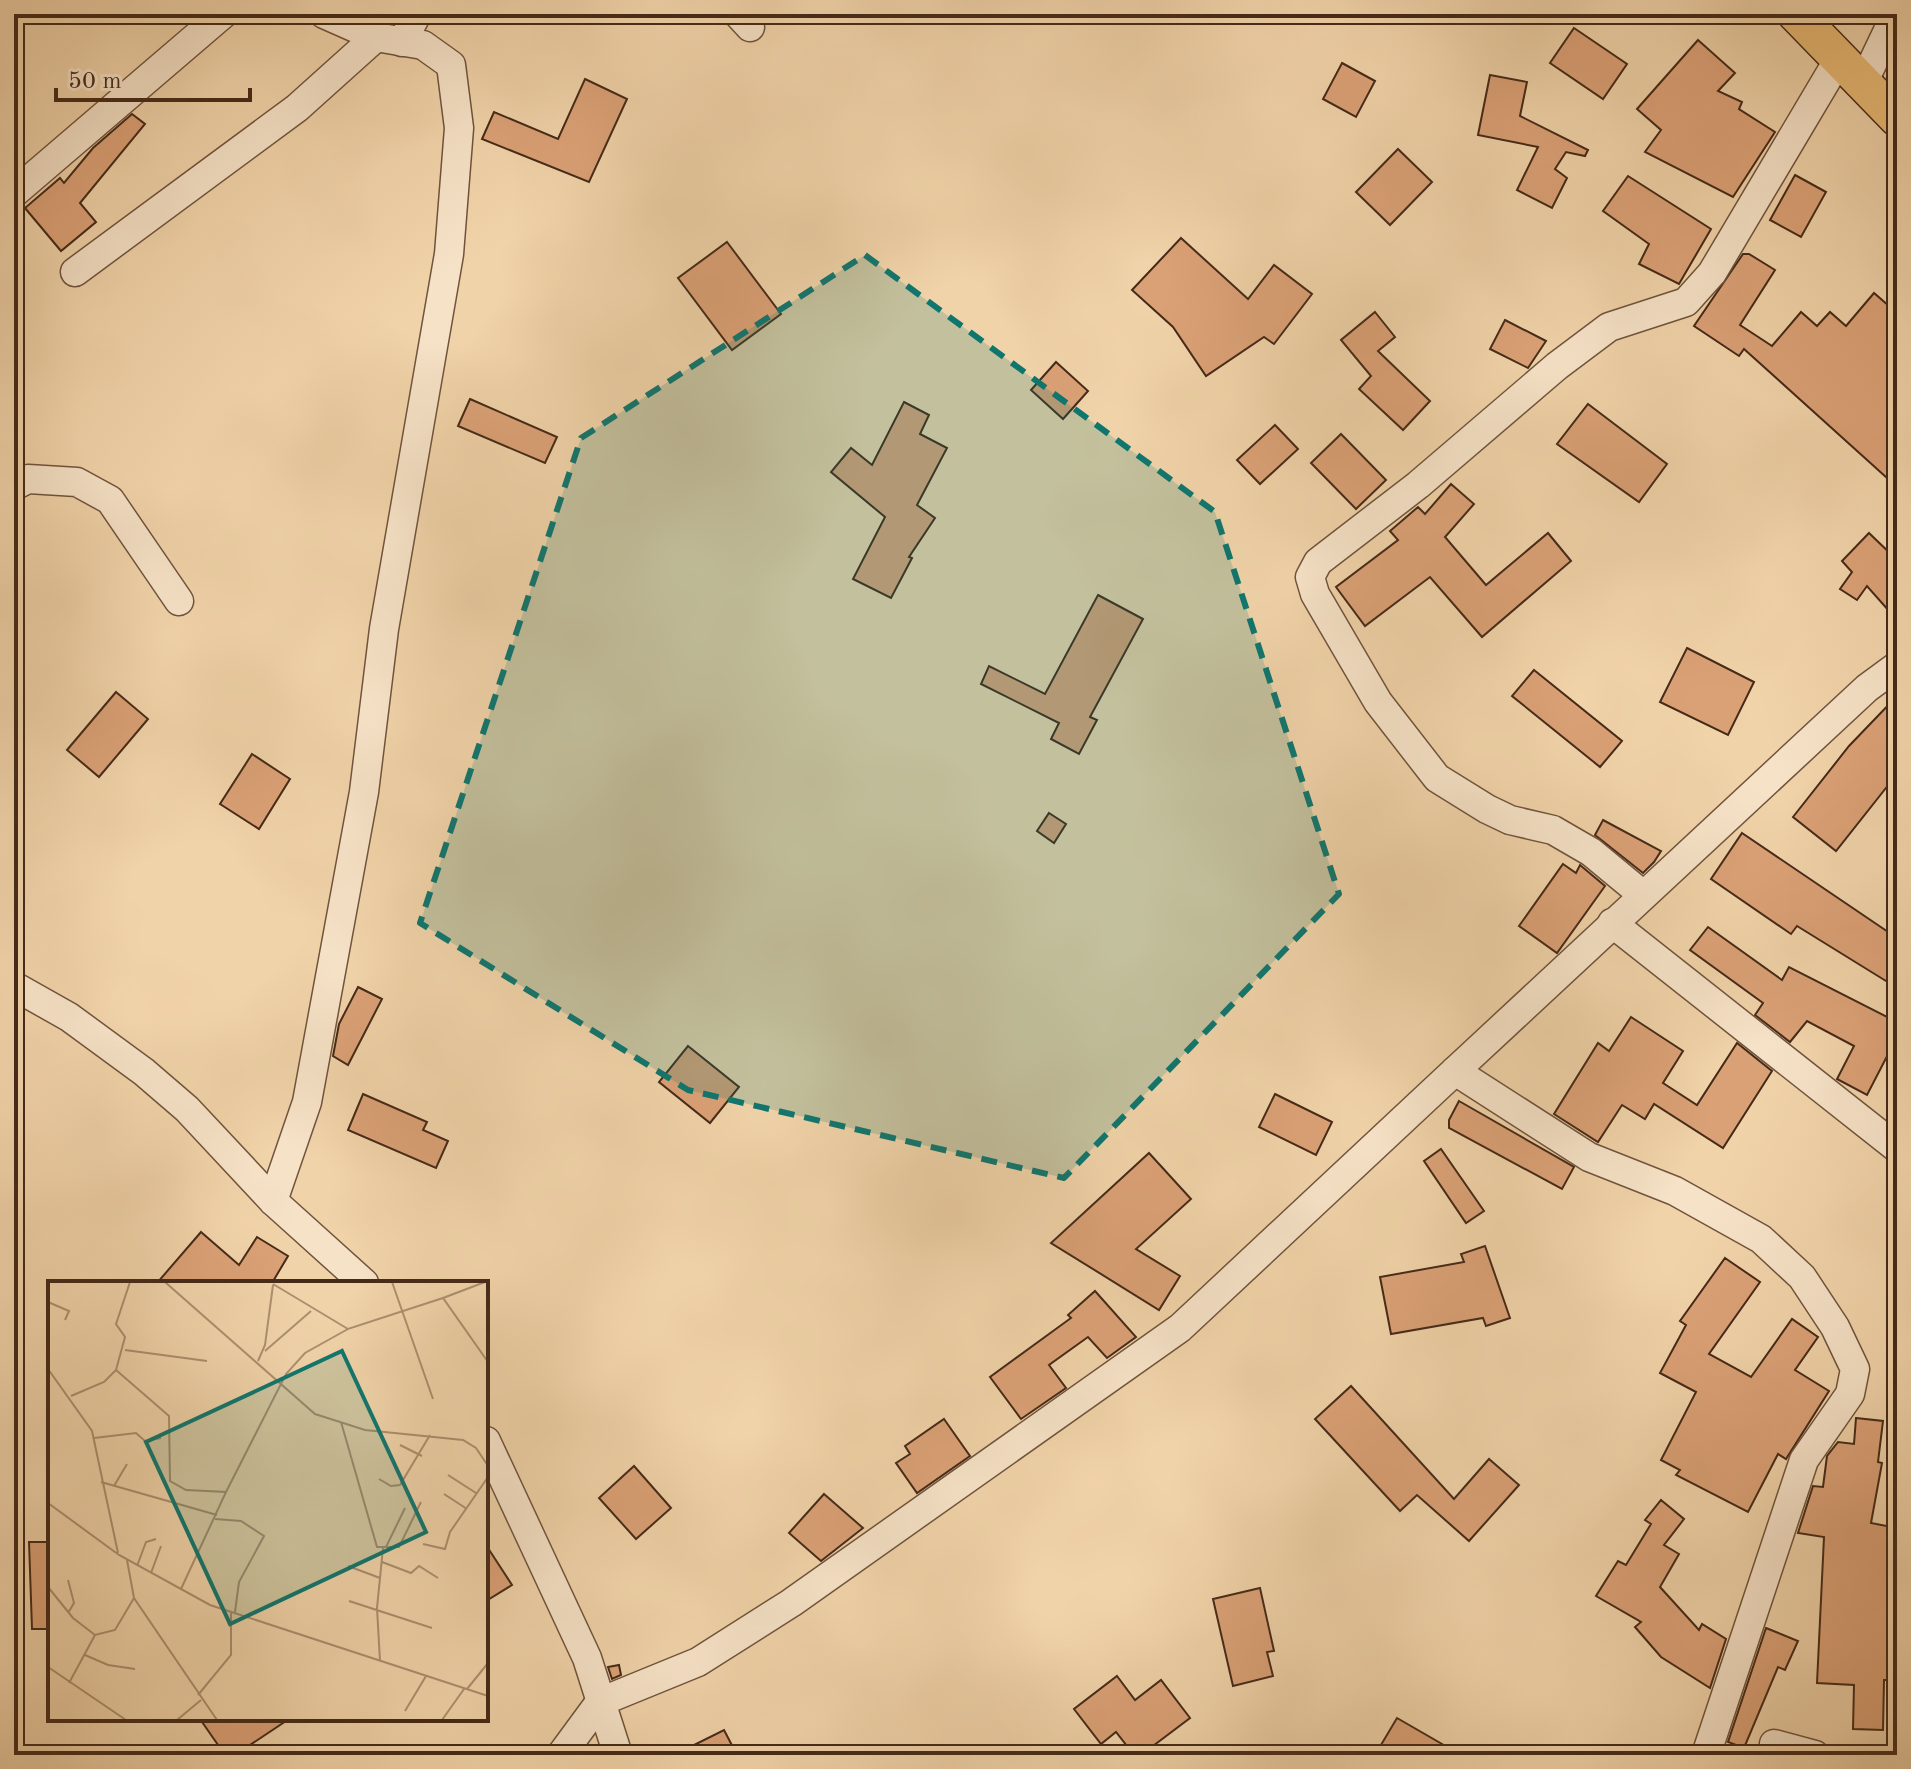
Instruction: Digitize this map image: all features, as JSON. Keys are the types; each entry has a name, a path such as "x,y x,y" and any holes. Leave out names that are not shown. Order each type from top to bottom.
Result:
{"main road":[{"path":"1796,14 1897,118"}],"street":[{"path":"14,193 223,14"},
{"path":"273,1201 307,1102 364,792 384,629 449,254 459,128 451,65 423,45 389,39 324,14"},
{"path":"75,272 389,39 417,14"},
{"path":"1643,895 1591,852 1553,830 1510,820 1437,778 1378,702 1315,594 1310,577 1318,562 1418,485 1557,366 1609,327 1645,319 1686,302 1712,273 1851,71 1896,14"},
{"path":"14,486 28,479 77,482 110,500 179,601"},
{"path":"561,1755 600,1702 698,1662 791,1603 1180,1328 1612,923 1867,688 1897,666"},
{"path":"1612,923 1897,1148"},
{"path":"14,986 69,1017 144,1072 187,1109 273,1201 362,1281"},
{"path":"1455,1071 1589,1157 1675,1191 1761,1239 1802,1277 1835,1327 1855,1369 1850,1394 1804,1460 1706,1755"},
{"path":"488,1445 587,1658 618,1755"},
{"path":"1774,1744 1815,1755"}],"highlighted area":[{"path":"865,255 1215,512 1339,894 1064,1178 688,1090 420,923 581,438"}],"building":[{"path":"1574,28 1627,64 1603,99 1550,63"},
{"path":"1698,40 1735,73 1718,91 1742,102 1739,109 1775,132 1733,197 1645,152 1661,130 1637,109"},
{"path":"1342,63 1375,81 1356,117 1323,99"},
{"path":"1490,75 1527,82 1520,116 1588,150 1585,156 1566,152 1555,169 1567,178 1552,208 1517,190 1538,147 1478,135"},
{"path":"585,79 627,99 589,182 482,139 494,112 558,139"},
{"path":"132,114 145,124 80,203 96,222 61,251 25,208 60,178 64,183 93,148"},
{"path":"1398,149 1432,182 1390,225 1356,192"},
{"path":"1795,175 1826,192 1801,237 1770,220"},
{"path":"1628,176 1711,229 1679,284 1639,264 1649,244 1603,211"},
{"path":"1181,238 1248,299 1274,265 1312,294 1274,344 1264,337 1206,376 1173,327 1132,290"},
{"path":"727,242 781,314 732,350 678,278"},
{"path":"1743,254 1749,254 1775,270 1740,325 1772,346 1801,312 1817,326 1830,312 1846,326 1874,293 1897,313 1897,487 1744,349 1739,356 1694,326"},
{"path":"1375,312 1395,337 1378,351 1430,401 1403,430 1359,389 1371,376 1341,340"},
{"path":"1505,320 1546,341 1528,368 1490,349"},
{"path":"1056,362 1088,391 1063,419 1031,390"},
{"path":"470,399 557,437 545,463 458,426"},
{"path":"904,402 929,415 920,434 947,448 917,505 935,518 909,557 912,558 891,598 853,579 885,517 831,472 851,448 872,465"},
{"path":"1588,404 1667,464 1639,502 1557,444"},
{"path":"1275,425 1298,449 1260,484 1237,460"},
{"path":"1341,434 1386,480 1356,509 1311,463"},
{"path":"1451,484 1474,504 1445,537 1486,585 1548,533 1571,561 1482,637 1430,577 1365,626 1336,587 1398,540 1390,531 1418,507 1425,514"},
{"path":"1869,533 1897,560 1897,620 1867,586 1857,600 1840,589 1852,572 1842,561"},
{"path":"1098,595 1143,619 1090,717 1097,720 1079,754 1051,739 1059,723 981,684 989,666 1045,694"},
{"path":"1687,648 1754,682 1728,735 1660,702"},
{"path":"1534,670 1622,741 1600,767 1512,696"},
{"path":"116,692 148,719 99,777 67,750"},
{"path":"1897,696 1897,774 1836,851 1793,817 1849,746"},
{"path":"252,754 290,779 259,829 220,804"},
{"path":"1049,813 1066,824 1054,843 1037,831"},
{"path":"1603,820 1661,851 1643,873 1595,835"},
{"path":"1742,833 1897,938 1897,964 1886,981 1797,926 1791,934 1711,879"},
{"path":"1563,864 1576,873 1580,865 1605,886 1557,953 1519,926"},
{"path":"1708,927 1782,980 1789,967 1897,1022 1897,1037 1867,1095 1837,1079 1854,1046 1807,1021 1790,1042 1755,1015 1763,1003 1690,950"},
{"path":"358,987 382,999 348,1065 333,1056 339,1024"},
{"path":"1631,1017 1683,1051 1663,1083 1697,1105 1737,1043 1772,1071 1723,1148 1654,1104 1645,1119 1622,1105 1598,1142 1554,1114 1598,1043 1609,1051"},
{"path":"688,1046 739,1087 710,1123 659,1082"},
{"path":"363,1094 427,1122 423,1130 448,1141 436,1168 348,1130"},
{"path":"1275,1094 1332,1122 1316,1155 1259,1127"},
{"path":"1459,1101 1574,1167 1562,1189 1449,1128 1449,1120"},
{"path":"1441,1149 1484,1211 1466,1223 1424,1161"},
{"path":"1149,1153 1191,1199 1136,1249 1180,1276 1159,1310 1051,1243"},
{"path":"201,1232 239,1265 257,1237 288,1256 273,1281 159,1281"},
{"path":"1485,1246 1510,1318 1486,1326 1483,1318 1391,1334 1380,1277 1464,1262 1461,1254"},
{"path":"1725,1258 1760,1282 1709,1354 1751,1377 1792,1319 1818,1337 1795,1370 1829,1391 1786,1459 1778,1454 1748,1512 1676,1475 1680,1470 1661,1460 1696,1392 1660,1373 1686,1325 1680,1321"},
{"path":"1095,1291 1136,1337 1107,1358 1088,1337 1049,1365 1066,1388 1021,1419 990,1377 1071,1318 1068,1315"},
{"path":"1351,1386 1454,1499 1489,1459 1519,1485 1469,1541 1417,1495 1400,1511 1315,1419"},
{"path":"1856,1418 1883,1421 1878,1462 1882,1463 1871,1523 1897,1528 1893,1680 1884,1680 1883,1730 1853,1729 1854,1685 1817,1683 1824,1537 1798,1533 1813,1486 1823,1487 1827,1456 1838,1442 1854,1444"},
{"path":"944,1419 970,1456 917,1493 896,1463 910,1454 905,1446"},
{"path":"634,1466 671,1508 636,1539 599,1498"},
{"path":"824,1494 863,1528 821,1561 789,1533"},
{"path":"1661,1500 1684,1519 1664,1545 1679,1554 1660,1587 1699,1630 1702,1624 1726,1639 1710,1688 1661,1657 1635,1627 1641,1622 1596,1596 1618,1561 1626,1565 1651,1524 1645,1520"},
{"path":"29,1542 48,1542 48,1629 32,1629"},
{"path":"488,1548 512,1585 488,1600"},
{"path":"1260,1588 1274,1651 1267,1652 1273,1676 1233,1686 1213,1599"},
{"path":"1766,1628 1798,1641 1785,1670 1778,1667 1744,1748 1728,1742"},
{"path":"619,1665 621,1675 612,1679 608,1667"},
{"path":"1117,1676 1135,1700 1161,1680 1190,1718 1141,1755 1134,1755 1116,1732 1101,1744 1074,1709"},
{"path":"1397,1718 1461,1755 1375,1755"},
{"path":"201,1721 286,1721 235,1755 225,1755"},
{"path":"724,1730 737,1755 674,1755"}]}
